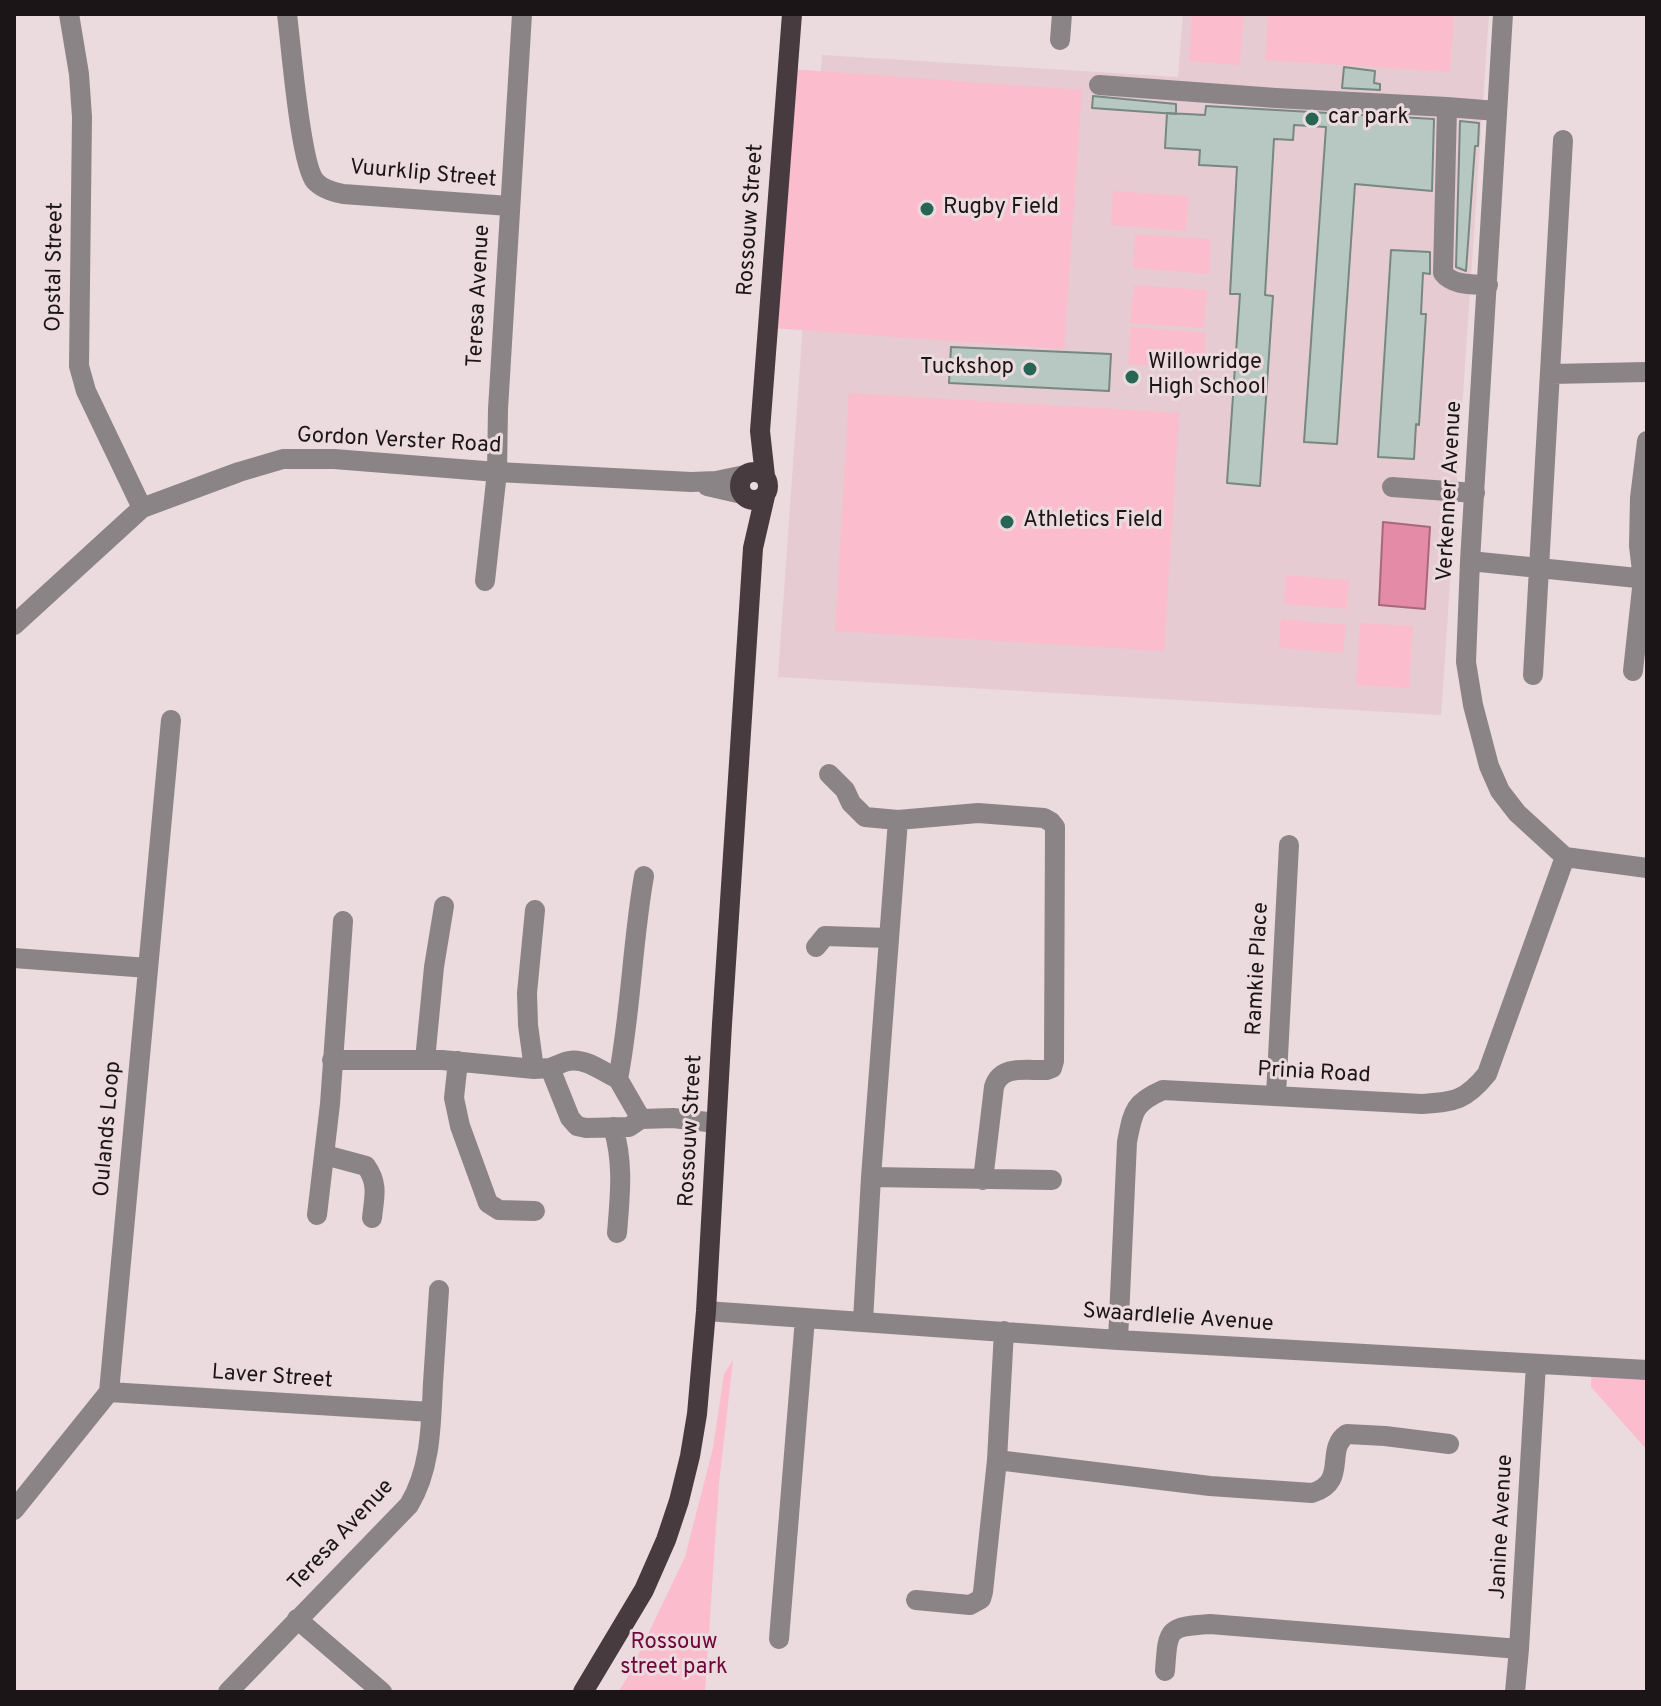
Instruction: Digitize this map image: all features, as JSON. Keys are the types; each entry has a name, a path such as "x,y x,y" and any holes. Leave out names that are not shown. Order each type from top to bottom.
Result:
{"main road":[{"name":"Rossouw Street","path":"591,1689 644,1590 666,1540 679,1501 697,1414 753,548 752,485 760,431 792,14"}],"street":[{"name":"Opstal Street","path":"69,14 79,74 82,117 79,366 86,391 142,508"},
{"name":"Vuurklip Street","path":"287,14 304,147 310,173 316,183 343,194 509,206"},
{"name":"Teresa Avenue","path":"485,581 497,472 509,206 522,14"},
{"path":"1060,40 1062,14"},
{"name":"Verkenner Avenue","path":"1503,14 1466,662 1473,705 1489,766 1500,791 1517,813 1565,857"},
{"path":"1099,85 1497,111"},
{"path":"1447,107 1443,273 1451,280 1488,285"},
{"path":"1533,675 1563,140"},
{"path":"1551,374 1647,372"},
{"path":"1633,671 1645,579 1639,546 1640,498 1647,441"},
{"name":"Gordon Verster Road","path":"14,625 142,508 283,459 334,459 497,472 752,485"},
{"path":"1392,487 1475,493"},
{"path":"1470,561 1645,579"},
{"name":"Oulands Loop","path":"109,1392 171,720"},
{"path":"829,774 865,817 898,820 978,813 1044,818 1055,827 1054,1061 1052,1068 1047,1070 1007,1071 996,1079 983,1180"},
{"path":"863,1321 898,820"},
{"name":"Ramkie Place","path":"1276,1095 1289,845"},
{"path":"1565,857 1647,868"},
{"name":"Prinia Road","path":"1118,1340 1127,1142 1132,1118 1146,1097 1163,1090 1422,1104 1449,1102 1473,1091 1487,1074 1499,1044 1565,857"},
{"path":"618,1079 626,1036 644,876"},
{"path":"425,1060 434,967 444,906"},
{"path":"535,910 527,993 528,1025 542,1068 570,1118 577,1126 586,1128 629,1127 641,1119 673,1118 716,1123"},
{"path":"317,1215 325,1155 343,921"},
{"path":"816,947 823,936 888,938"},
{"path":"14,958 148,968"},
{"path":"332,1060 458,1061 542,1068 569,1061 580,1062 618,1079 641,1119"},
{"path":"458,1061 454,1098 460,1126 488,1203 499,1210 535,1211"},
{"path":"613,1127 620,1149 617,1233"},
{"path":"325,1155 366,1166 375,1187 372,1218"},
{"path":"871,1177 1052,1180"},
{"name":"Teresa Avenue","path":"228,1692 409,1505 416,1493 426,1467 439,1290"},
{"name":"Swaardlelie Avenue","path":"706,1311 1118,1340 1647,1370"},
{"path":"779,1639 805,1318"},
{"path":"916,1600 970,1605 981,1599 997,1460 1004,1331"},
{"name":"Janine Avenue","path":"1515,1692 1536,1364"},
{"path":"14,1510 109,1392"},
{"name":"Laver Street","path":"109,1392 431,1412"},
{"path":"997,1460 1210,1486 1312,1493 1323,1490 1331,1482 1339,1440 1343,1435 1385,1436 1449,1444"},
{"path":"297,1619 382,1692"},
{"path":"1165,1671 1169,1637 1173,1630 1210,1624 1519,1649"}],"shaded area":[{"name":"Willowridge High School","path":"1183,14 1489,14 1441,715 778,677 822,55 1178,77"},
{"path":"1383,522 1430,527 1425,609 1379,605"}],"green space":[{"path":"1192,14 1244,14 1240,65 1189,61"},
{"path":"1268,14 1454,14 1450,72 1265,60"},
{"name":"Rugby Field","path":"791,69 1082,90 1064,349 772,328"},
{"path":"1113,191 1189,196 1186,231 1111,225"},
{"path":"1135,234 1211,239 1209,274 1133,268"},
{"path":"1134,285 1207,290 1204,328 1130,323"},
{"path":"1131,327 1206,333 1203,370 1128,364"},
{"name":"Athletics Field","path":"849,393 1179,413 1164,651 835,631"},
{"path":"1286,575 1349,580 1347,609 1284,604"},
{"path":"1281,619 1346,625 1343,653 1279,648"},
{"path":"1360,623 1413,626 1409,688 1356,685"},
{"name":"Rossouw street park","path":"733,1360 719,1483 705,1692 618,1692 685,1557 713,1448 724,1374"},
{"path":"1591,1375 1647,1379 1647,1450 1591,1387"}],"building":[{"path":"1344,67 1375,71 1374,83 1380,84 1380,90 1342,88"},
{"path":"1093,96 1176,104 1176,114 1092,108"},
{"path":"1206,106 1434,119 1432,191 1355,184 1337,444 1304,442 1326,127 1294,125 1293,140 1274,139 1265,295 1273,296 1260,486 1227,483 1240,294 1230,294 1237,167 1199,165 1200,150 1165,148 1167,113 1205,115"},
{"path":"1460,121 1479,123 1466,271 1456,267"},
{"path":"1391,250 1430,252 1430,274 1423,273 1421,314 1426,314 1414,459 1378,457"},
{"name":"Tuckshop","path":"951,347 1111,354 1109,391 949,383"}],"place":[{"name":"car park","path":"1312,119"},
{"name":"Rugby Field","path":"927,209"},
{"name":"Tuckshop","path":"1030,369"},
{"name":"Willowridge High School","path":"1132,377"},
{"name":"Athletics Field","path":"1007,522"}]}
